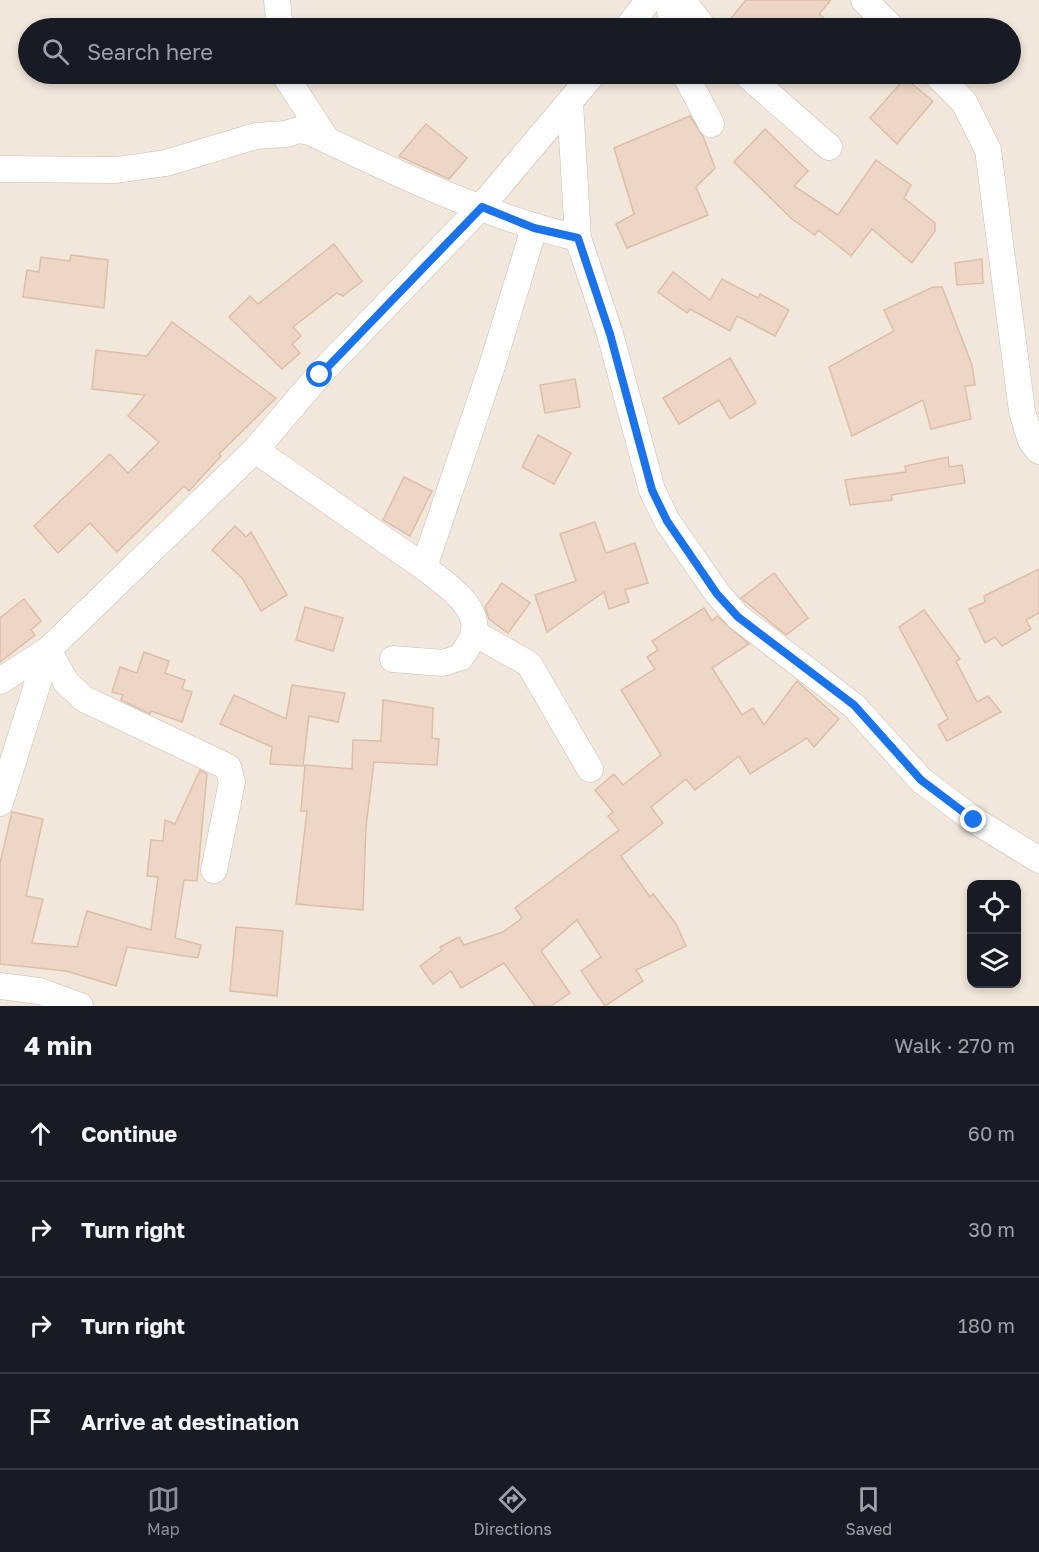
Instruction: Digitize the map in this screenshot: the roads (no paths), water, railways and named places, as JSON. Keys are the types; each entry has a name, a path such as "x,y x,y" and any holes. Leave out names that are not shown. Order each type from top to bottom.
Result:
{"street":[{"path":"277,0 279,18"},
{"path":"635,18 649,0"},
{"path":"668,0 671,18"},
{"path":"682,0 696,18"},
{"path":"864,0 882,18"},
{"path":"291,84 327,140"},
{"path":"0,681 48,650 255,450 320,375 482,207 585,84"},
{"path":"690,84 711,124"},
{"path":"757,84 829,147"},
{"path":"946,84 964,102 988,150 1022,411 1031,441 1039,452"},
{"path":"570,103 578,238 610,334 652,490 667,521 717,594 738,617 854,705 921,780 974,820 1039,860"},
{"path":"2,167 116,170 166,163 256,136 299,130 327,140 402,176 534,228 578,238"},
{"path":"424,567 534,228"},
{"path":"255,450 424,567 463,601 474,618 474,633 461,657 442,663 393,659"},
{"path":"474,633 529,664 590,769"},
{"path":"0,803 48,650"},
{"path":"48,650 66,682 84,699 228,767 232,782 214,870"},
{"path":"0,986 39,991 80,1006"}]}
